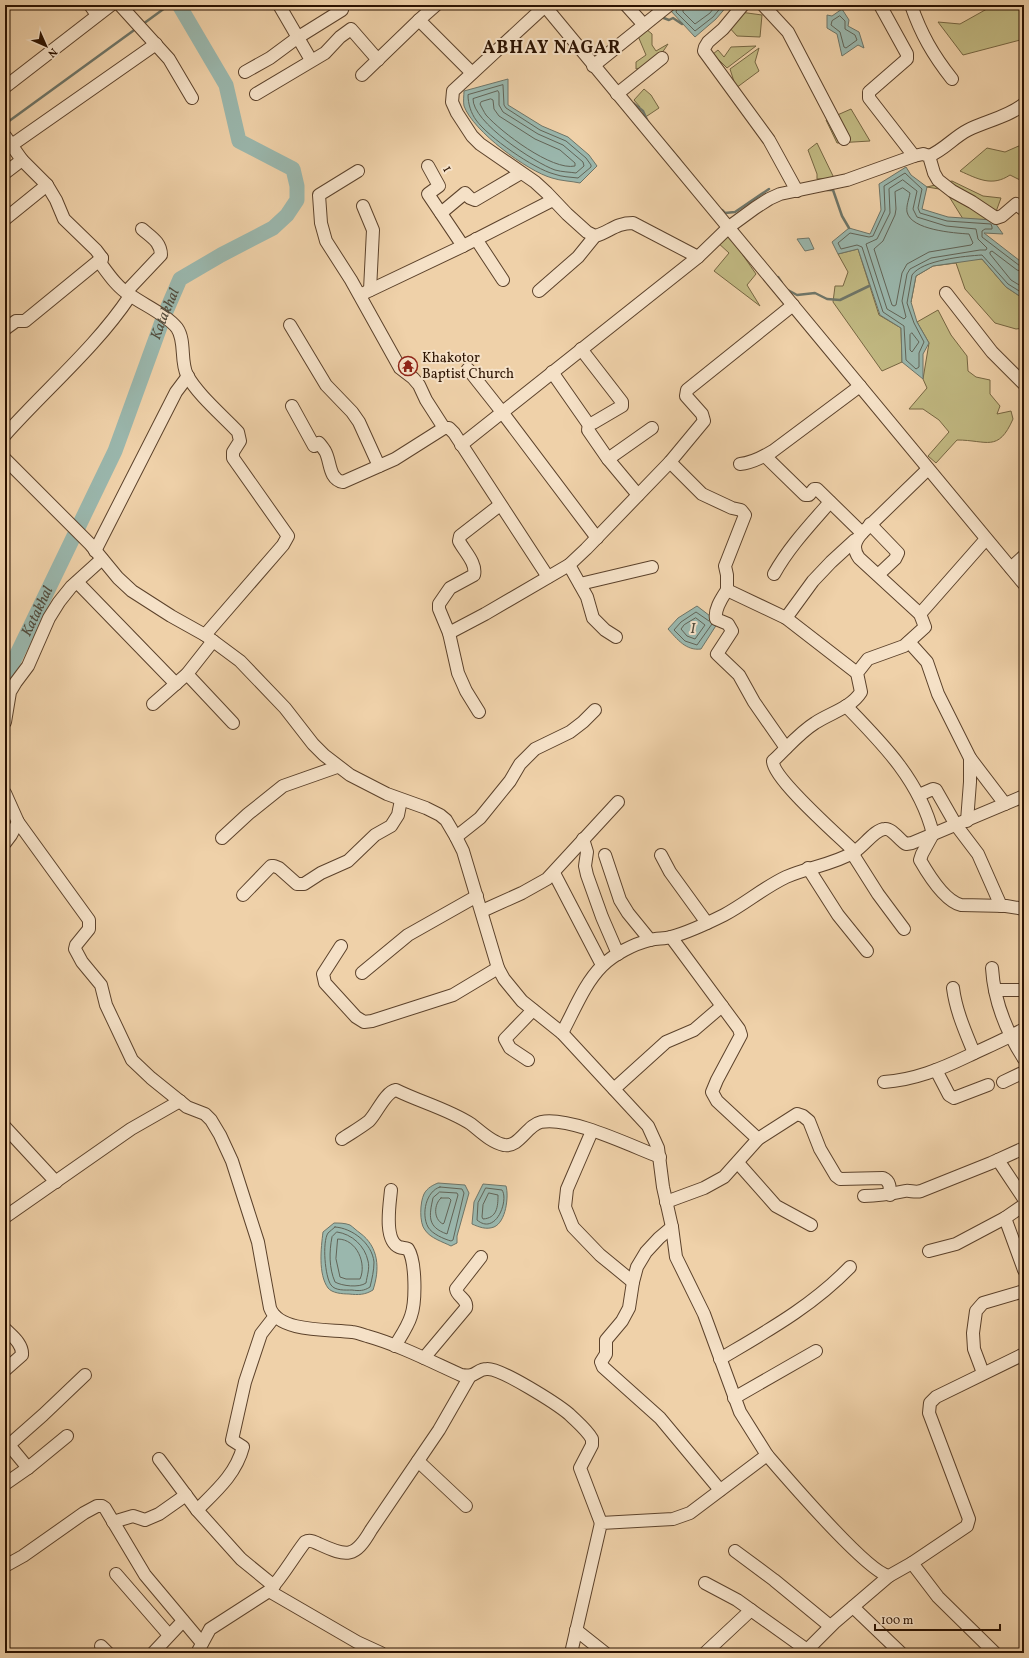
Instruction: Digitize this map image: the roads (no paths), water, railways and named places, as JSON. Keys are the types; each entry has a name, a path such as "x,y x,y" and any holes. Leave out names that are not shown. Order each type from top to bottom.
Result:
{"street":[{"path":"5,87 94,10 111,5"},
{"path":"279,5 311,60"},
{"path":"362,75 436,5"},
{"path":"626,5 644,26"},
{"path":"593,66 669,5"},
{"path":"743,5 722,29 708,42 704,51 769,140 797,191"},
{"path":"763,5 788,32 844,139"},
{"path":"880,5 907,54 907,59 868,92 869,98 914,156"},
{"path":"911,5 928,47 952,79"},
{"path":"122,6 153,42 162,50 177,70 192,98"},
{"path":"595,236 572,218 535,182 480,144 472,136 456,113 452,102 453,91 544,6 1024,584"},
{"path":"246,72 270,58 297,38 342,10"},
{"path":"419,20 472,73"},
{"path":"256,94 325,53 340,37 351,29 378,60"},
{"path":"153,42 8,143 46,186 56,200 64,219 96,250 102,258 101,264 128,294 176,327 180,334 183,362 188,376 195,386 238,432 240,441 232,456 288,536 209,638 188,674 153,704"},
{"path":"617,94 662,58"},
{"path":"461,445 698,257 729,227 755,208 780,194 847,180 914,156 924,154 929,156 939,152 968,130 1024,104"},
{"path":"929,156 934,173 938,180 952,191 996,218 1002,216 1016,204 1024,210"},
{"path":"5,173 22,160"},
{"name":"1","path":"428,166 440,186 428,194 441,213"},
{"path":"358,171 319,195 318,200 321,223 326,242 365,292 400,368 420,385 426,400 444,428"},
{"path":"463,246 441,213 465,193 470,198 475,200 521,173"},
{"path":"5,219 46,186"},
{"path":"365,292 463,246 553,200"},
{"path":"363,206 373,230 365,292"},
{"path":"539,291 578,257 595,236 622,223 633,223 698,257"},
{"path":"5,434 121,310 128,294 161,255 161,248 156,240 142,229"},
{"path":"476,239 503,280"},
{"path":"5,329 16,321 25,321 102,258"},
{"path":"946,293 992,352 1024,384"},
{"path":"449,633 485,614 569,564 597,538 670,462 704,422 702,414 686,396 687,390 793,305"},
{"path":"290,325 326,385 352,412 359,422 379,466"},
{"path":"581,349 622,402 622,406 618,409 589,425"},
{"path":"468,369 597,538"},
{"path":"552,372 589,425 588,430 590,434 638,495"},
{"path":"5,722 13,687 28,666 49,618 59,602 77,582 96,552 176,392 188,376"},
{"path":"740,464 747,464 765,456 860,386"},
{"path":"292,406 314,446 319,443 325,451 334,478 337,481 343,482 395,459 444,428 449,428 548,577"},
{"path":"608,458 652,428"},
{"path":"765,456 805,495 809,495 814,489 817,489 863,532 898,553 895,559 878,575"},
{"path":"5,459 67,520 118,578 132,591 209,638 240,661 258,678 285,708 313,744 338,766 375,788 402,800 426,808 440,815 446,820 463,851 478,896 498,968 504,980 533,1010 562,1033 648,1126 654,1137 660,1157 663,1187 672,1227 676,1257 704,1314 734,1398 744,1419 767,1455 841,1537 880,1573 889,1576"},
{"path":"670,462 702,494 732,508 742,510 745,515 725,566 727,575 727,590 719,603 716,615 716,619 728,624 732,631 717,654 739,675 754,702 786,748"},
{"path":"786,618 813,581 830,562 928,469"},
{"path":"774,574 791,548 830,502"},
{"path":"479,712 466,691 458,673 449,633 439,609 439,604 450,588 474,575 474,564 459,541 460,536 500,505"},
{"path":"857,673 868,659 904,646 925,627 920,614 859,558 855,551 863,532"},
{"path":"920,614 986,538"},
{"path":"1011,568 1024,556"},
{"path":"569,564 586,597 593,618 605,630 616,637"},
{"path":"580,584 652,567"},
{"path":"77,582 176,684"},
{"path":"727,590 786,618 857,673 861,692 857,699 814,723 773,760 773,764 778,774 799,799 853,853 878,894 904,929"},
{"path":"909,642 927,662 938,694 970,758 1005,804"},
{"path":"188,674 233,723"},
{"path":"846,706 897,762 919,795 930,819 933,834 920,860 924,868"},
{"path":"456,837 480,818 510,781 520,764 535,748 570,732 584,722 594,710"},
{"path":"962,823 970,782 970,758"},
{"path":"222,838 248,814 283,786 338,766"},
{"path":"919,795 933,789 936,790 962,823 978,854 1001,906"},
{"path":"5,793 18,822 89,920 89,929 76,945 75,950 82,962 101,986 106,1005 132,1060 151,1078 187,1107 205,1114 211,1120 220,1135 229,1155 258,1242 270,1308 275,1316 285,1323 320,1331 354,1332 395,1346 461,1375 470,1376 486,1369 496,1371 522,1384 568,1413 590,1435 592,1445 580,1468 600,1523 571,1653"},
{"path":"901,841 906,844 962,823 1023,797"},
{"path":"243,895 271,866 278,868 297,884 304,884 321,873 348,861 375,835 391,826 398,815 402,800"},
{"path":"482,911 537,886 554,873 583,839 618,802"},
{"path":"5,843 18,822"},
{"path":"562,1033 589,984 602,965 618,954 650,940 671,937 707,923 725,914 761,890 786,877 808,868 827,864 853,853 878,831 884,828 890,829 954,904 969,906 1001,906 1024,909"},
{"path":"583,839 587,852 585,866 587,875 602,917 618,954"},
{"path":"605,855 620,900 628,913 650,940"},
{"path":"660,855 670,872 707,923"},
{"path":"808,868 838,915 867,952"},
{"path":"554,873 602,965"},
{"path":"362,973 408,935 478,896"},
{"path":"671,937 739,1029 741,1035 712,1092 713,1096 758,1139"},
{"path":"341,946 323,974 323,979 356,1017 364,1022 372,1021 453,995 498,968"},
{"path":"992,968 995,990 1002,1017 1010,1037 1024,1059"},
{"path":"953,988 956,1006 961,1022 974,1053"},
{"path":"995,990 1024,990"},
{"path":"614,1089 666,1042 694,1030 722,1006"},
{"path":"528,1060 510,1048 505,1039 533,1010"},
{"path":"884,1082 907,1079 936,1070 1010,1037 1024,1029"},
{"path":"936,1070 950,1095 954,1098 961,1097 988,1084"},
{"path":"1003,1082 1024,1072"},
{"path":"342,1139 369,1121 391,1091 396,1090 463,1119 503,1145 511,1145 529,1129 539,1123 549,1121 560,1122 592,1131 660,1157"},
{"path":"5,1217 131,1129 180,1101"},
{"path":"666,1202 704,1188 724,1177 758,1139 797,1114 803,1116 809,1121 820,1149 836,1176 845,1180 882,1178 889,1184 890,1195"},
{"path":"5,1127 56,1182"},
{"path":"592,1131 567,1189 565,1207 573,1227 600,1255 633,1282"},
{"path":"864,1196 890,1195 907,1191 915,1193 928,1189 1024,1148"},
{"path":"998,1160 1024,1199"},
{"path":"738,1162 776,1206 811,1225"},
{"path":"391,1190 388,1224 395,1243 399,1247 408,1249 411,1253 415,1283 412,1314 395,1346"},
{"path":"929,1251 956,1244 1005,1218 1024,1205"},
{"path":"1005,1218 1024,1270"},
{"path":"672,1227 646,1252 637,1268 629,1308 622,1321 606,1340 606,1354 601,1362 603,1367 660,1418 720,1490"},
{"path":"424,1358 466,1308 467,1305 465,1301 457,1293 456,1289 481,1257"},
{"path":"720,1359 785,1321 840,1278 850,1267"},
{"path":"983,1374 974,1349 973,1333 976,1311 982,1304 1024,1291"},
{"path":"197,1510 226,1481 240,1457 242,1447 232,1440 245,1382 261,1334 275,1316"},
{"path":"5,1328 23,1351 22,1355 5,1370"},
{"path":"734,1398 816,1351"},
{"path":"705,1583 751,1610 805,1651 830,1626 889,1576 912,1563 967,1526 969,1519 934,1429 929,1413 930,1403 936,1397 1024,1354"},
{"path":"28,1468 7,1443 43,1415 84,1375"},
{"path":"200,1648 210,1629 271,1588 285,1573 305,1542 312,1541 328,1548 347,1553 355,1551 362,1545 370,1530 439,1430 470,1376"},
{"path":"5,1484 28,1468 67,1436"},
{"path":"600,1523 673,1519 690,1513 767,1455"},
{"path":"159,1459 197,1510 241,1559 271,1588 357,1642 380,1653"},
{"path":"418,1461 466,1506"},
{"path":"113,1522 133,1516 141,1520 145,1520 158,1514 186,1496"},
{"path":"5,1566 23,1556 66,1525 97,1506 102,1506 105,1508 145,1576 183,1621 200,1648"},
{"path":"735,1551 774,1580 830,1626"},
{"path":"912,1563 938,1597 995,1653"},
{"path":"116,1574 169,1635"},
{"path":"853,1607 901,1653"},
{"path":"705,1653 751,1610"},
{"path":"153,1653 183,1621"},
{"path":"576,1630 605,1653"}],"water":[{"path":"676,5 728,5 716,19 695,37 670,10"},
{"path":"842,9 849,20 848,26 859,32 864,48 858,45 842,56 837,34 827,28 827,15 832,16"},
{"path":"508,79 508,105 542,126 568,137 589,155 597,166 580,183 552,178 529,167 502,149 489,138 469,116 464,106 464,91"},
{"path":"906,167 911,175 927,187 922,209 948,217 993,220 1003,234 984,233 1024,264 1024,299 1006,287 982,259 933,266 916,276 911,302 917,322 929,343 923,354 923,379 902,362 901,328 880,315 858,249 838,254 832,242 849,228 870,234 881,210 879,184"},
{"path":"809,238 814,249 805,251 797,239"},
{"name":"I","path":"697,606 714,619 717,624 701,649 691,648 682,644 668,629 678,618"},
{"path":"438,1183 465,1185 469,1193 457,1236 457,1243 451,1246 437,1240 427,1233 422,1223 421,1207 424,1194 428,1188"},
{"path":"483,1184 506,1186 507,1190 507,1202 504,1214 498,1224 491,1228 483,1228 472,1224 474,1202"},
{"path":"334,1223 344,1223 350,1225 371,1245 376,1259 377,1274 373,1290 370,1292 364,1294 343,1294 332,1291 328,1288 321,1268 323,1232"}],"waterway":[{"name":"Katakhal","path":"143,24 169,5"},
{"name":"Katakhal","path":"5,679 115,451 164,316 180,279 221,255 273,228 287,215 297,200 297,186 293,169 239,141 226,85 179,5"},
{"path":"661,17 669,20 673,18 682,24"},
{"name":"Katakhal","path":"5,124 137,28"},
{"path":"633,103 643,111 648,122"},
{"path":"668,146 680,160"},
{"path":"722,210 725,213 735,212 769,189"},
{"path":"827,190 833,190 842,216 849,228"},
{"path":"778,277 782,283"},
{"path":"786,289 797,295 815,293 827,299 840,300 869,286"}],"place":[{"name":"Khakotor Baptist Church","path":"408,366"}],"district":[{"name":"ABHAY NAGAR","path":"552,48"}]}
